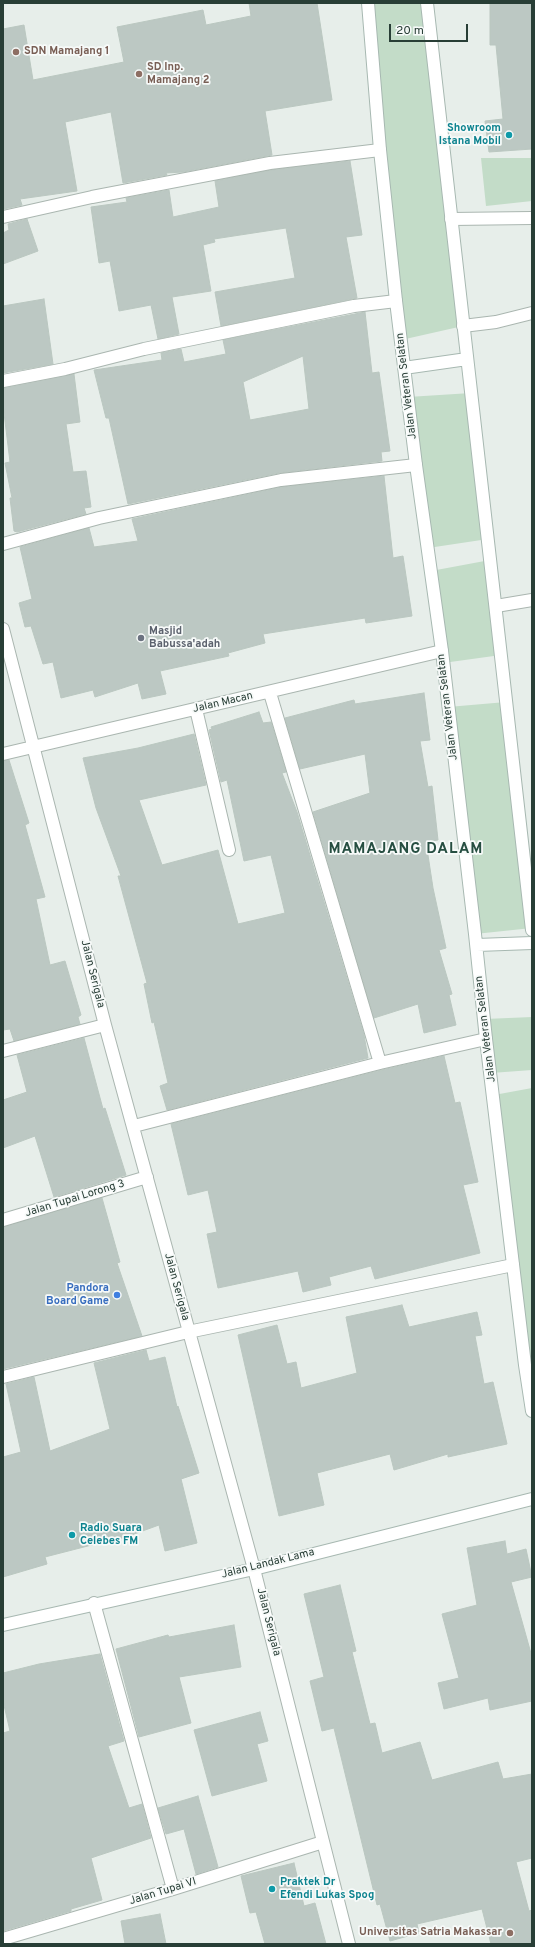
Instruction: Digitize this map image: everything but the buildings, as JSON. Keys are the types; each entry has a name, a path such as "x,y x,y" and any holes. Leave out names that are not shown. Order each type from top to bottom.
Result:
{"street":[{"name":"Jalan Veteran Selatan","path":"368,3 380,150 396,301 416,464 442,651 477,945 486,1039 532,1411"},
{"path":"427,3 532,930"},
{"path":"3,217 92,197 270,163 380,150"},
{"path":"451,219 532,218"},
{"path":"3,381 65,369 144,349 354,306 396,301"},
{"path":"463,326 496,322 532,313"},
{"path":"404,368 468,359"},
{"path":"3,544 99,518 281,480 416,464"},
{"path":"496,606 532,600"},
{"name":"Jalan Serigala","path":"3,629 105,1025 134,1126 188,1332 254,1569 349,1944"},
{"name":"Jalan Macan","path":"3,754 270,693 442,651"},
{"path":"270,693 380,1063"},
{"path":"196,709 229,850"},
{"path":"477,945 532,943"},
{"path":"3,1051 105,1025"},
{"path":"134,1126 380,1063 486,1039"},
{"name":"Jalan Tupai Lorong 3","path":"3,1220 147,1177"},
{"path":"3,1378 188,1332 513,1265"},
{"name":"Jalan Landak Lama","path":"3,1625 94,1603 254,1569 532,1499"},
{"path":"94,1603 172,1889"},
{"name":"Jalan Tupai VI","path":"3,1939 172,1889 322,1842"}],"green space":[{"path":"368,3 427,3 463,326 401,340"},
{"path":"481,158 532,158 532,201 486,206"},
{"path":"471,393 488,539 428,548 408,397"},
{"path":"490,560 501,655 443,663 431,571"},
{"path":"506,702 532,928 475,934 448,707"},
{"path":"532,1017 532,1070 491,1073 485,1019"},
{"path":"532,1088 532,1411 494,1095"}],"place":[{"name":"SDN Mamajang 1","path":"16,52"},
{"name":"SD Inp. Mamajang 2","path":"139,74"},
{"name":"Showroom Istana Mobil","path":"509,135"},
{"name":"Masjid Babussa'adah","path":"141,638"},
{"name":"Pandora Board Game","path":"117,1295"},
{"name":"Radio Suara Celebes FM","path":"72,1535"},
{"name":"Praktek Dr Efendi Lukas Spog","path":"272,1889"},
{"name":"Universitas Satria Makassar","path":"510,1933"}],"district":[{"name":"MAMAJANG DALAM","path":"406,850"}]}
